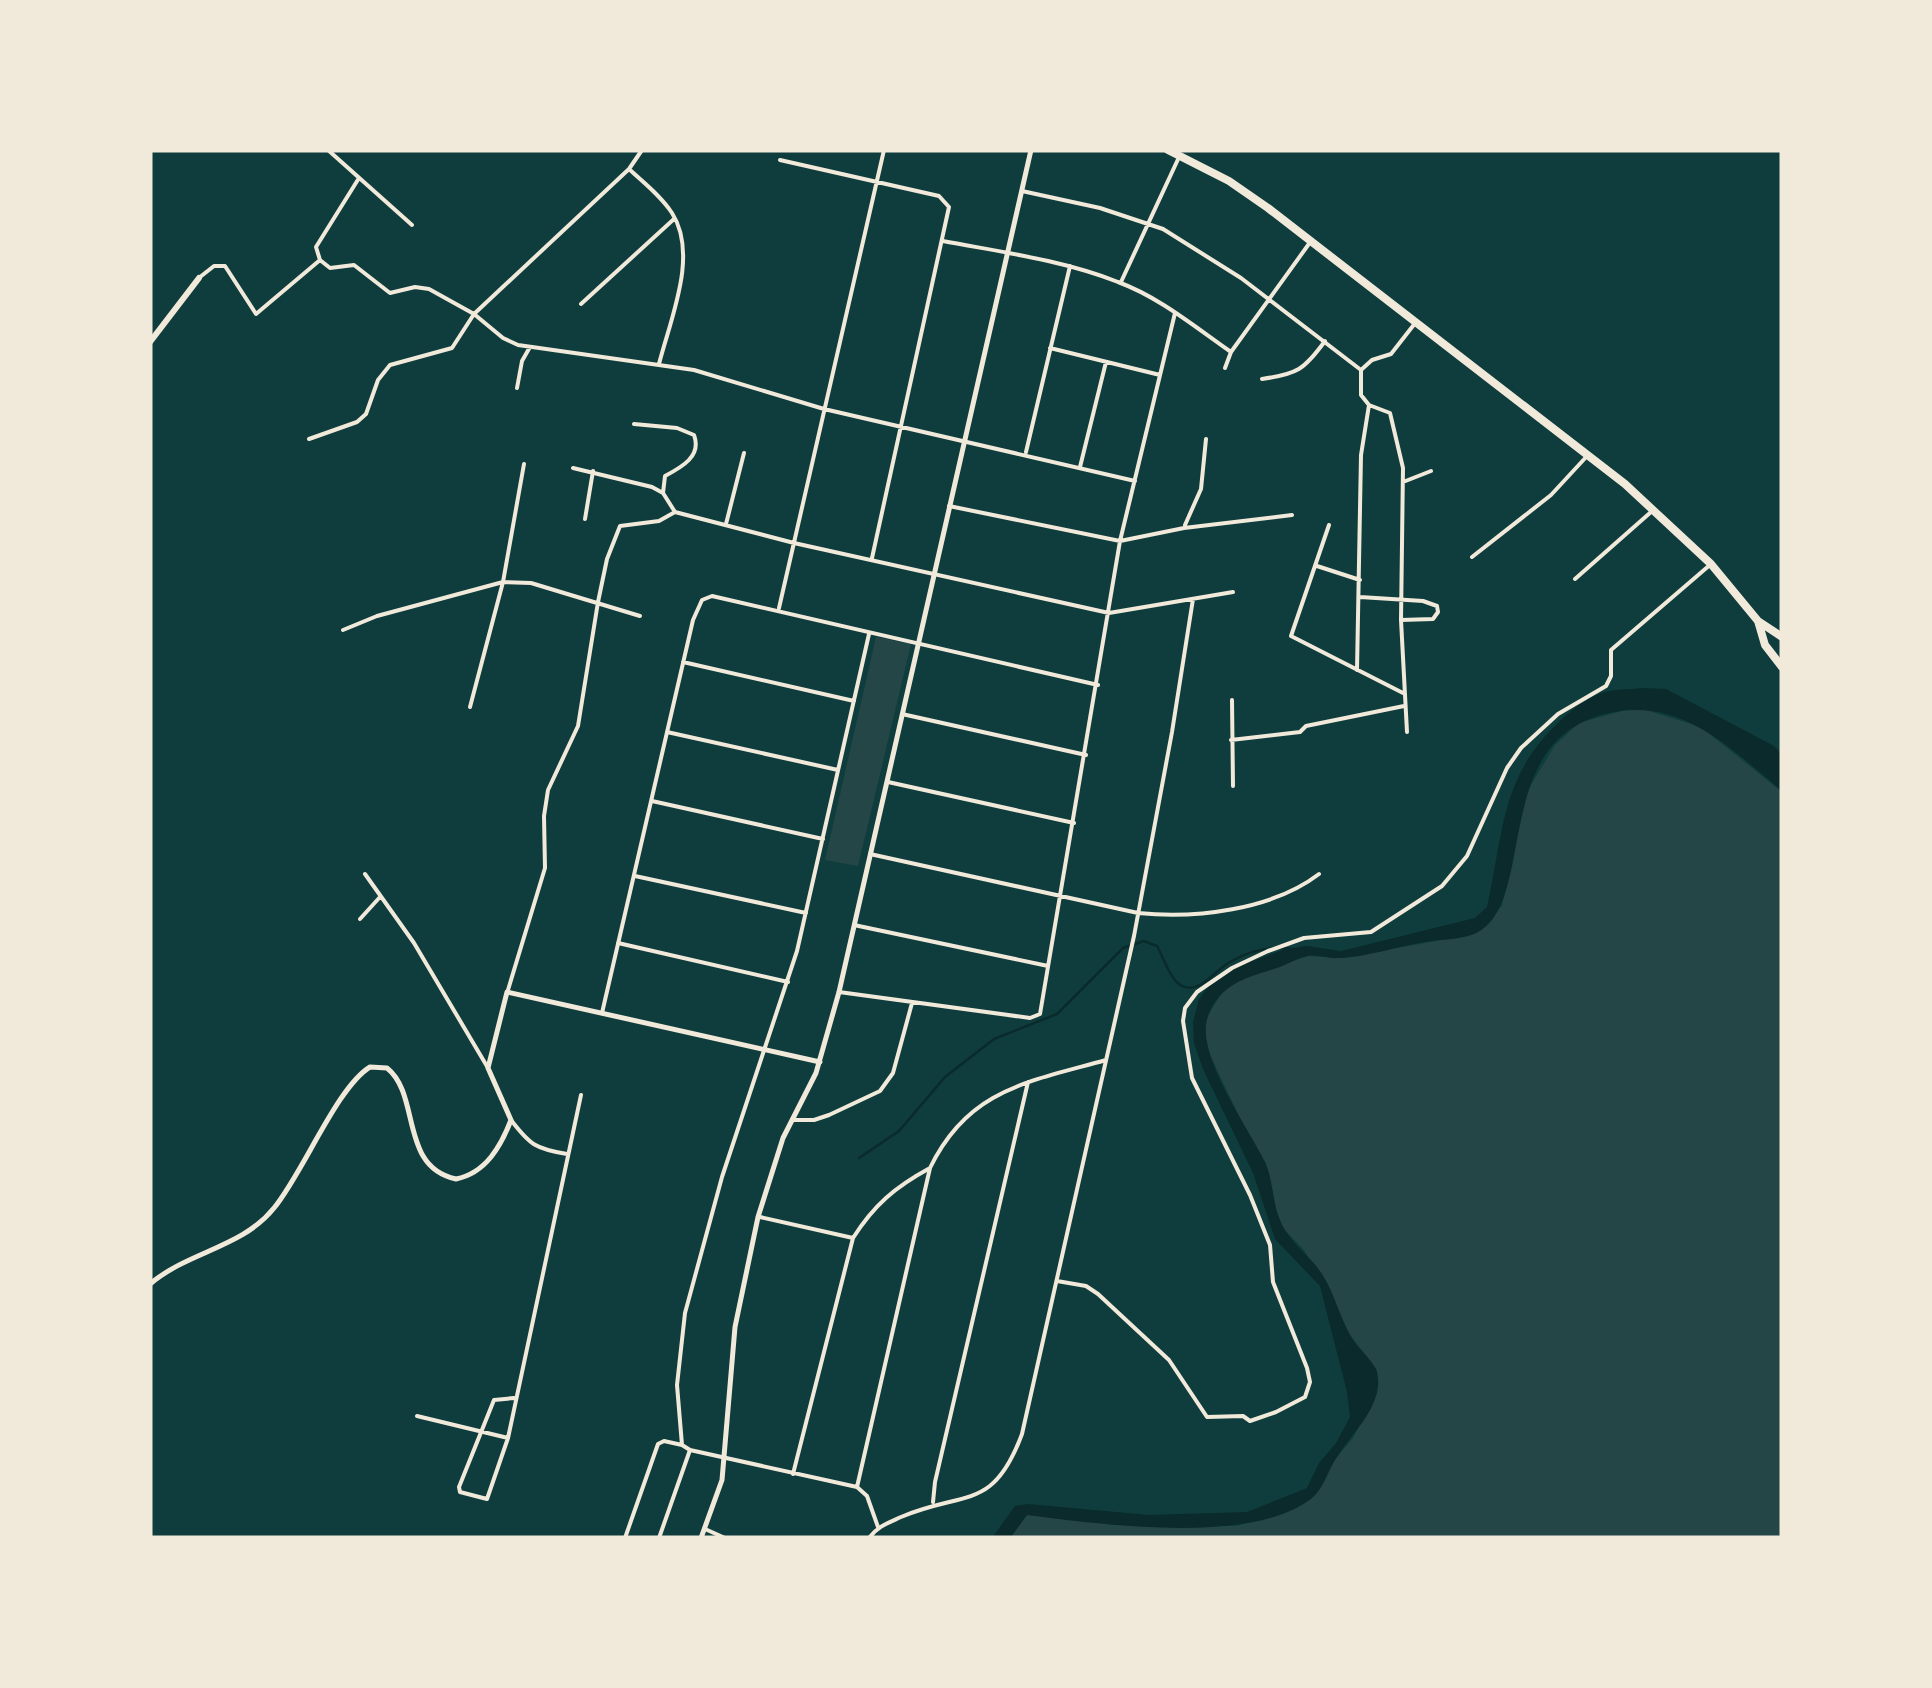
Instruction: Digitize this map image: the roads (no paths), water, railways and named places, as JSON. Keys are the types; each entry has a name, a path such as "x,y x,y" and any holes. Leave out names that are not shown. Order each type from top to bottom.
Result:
{"highway":[{"path":"1168,150 1230,181 1588,455 1655,509 1711,564 1758,621 1782,637"},
{"path":"1758,621 1765,645 1782,666"}],"main road":[{"path":"150,342 199,278"}],"street":[{"path":"328,150 412,224"},
{"path":"309,440 357,422 366,414 382,372 390,365 452,348 474,314 629,168 642,150"},
{"path":"779,610 884,150"},
{"path":"702,1538 721,1485 736,1327 758,1217 774,1160 820,1062 838,992 1030,150"},
{"path":"1121,283 1180,155"},
{"path":"780,160 944,198 949,207 872,558"},
{"path":"629,168 664,202 676,218 684,241 684,268 658,364"},
{"path":"359,178 316,247 320,260 330,268 354,265 390,293 414,286 429,289 474,314 510,342 694,370 824,409 1135,481"},
{"path":"1021,191 1150,222 1210,256 1361,370"},
{"path":"582,304 676,218"},
{"path":"943,241 1070,266 1121,283 1231,352"},
{"path":"1225,368 1231,352 1266,300 1311,242"},
{"path":"199,278 214,266 225,266 256,314 320,260"},
{"path":"1026,453 1070,266"},
{"path":"838,992 1036,1017 1042,1008 1120,542 1175,314"},
{"path":"1407,732 1401,620 1402,456 1390,413 1368,405 1361,395 1361,370 1372,360 1391,354 1416,322"},
{"path":"1262,379 1296,373 1312,361 1325,341"},
{"path":"517,388 522,361 530,347"},
{"path":"1050,348 1160,375"},
{"path":"1080,466 1106,362"},
{"path":"1357,670 1360,455 1368,405"},
{"path":"634,424 677,428 694,434 697,441 692,457 665,476 661,484 675,512"},
{"path":"1184,528 1202,489 1206,439"},
{"path":"726,524 744,453"},
{"path":"1472,557 1551,495 1588,455"},
{"path":"470,706 503,582 524,464"},
{"path":"573,468 637,482 663,493"},
{"path":"584,519 593,471"},
{"path":"1402,482 1430,471"},
{"path":"949,506 1120,542 1184,528 1292,515"},
{"path":"1574,579 1655,509"},
{"path":"488,1068 545,868 548,790 578,726 598,602 620,526 659,521 675,512 794,543 1109,613 1233,592"},
{"path":"1330,525 1292,636 1403,692"},
{"path":"1057,1281 1086,1286 1098,1294 1169,1360 1208,1417 1243,1416 1250,1421 1304,1397 1310,1382 1307,1368 1273,1282 1270,1245 1250,1195 1192,1078 1183,1020 1185,1008 1197,992 1268,950 1304,938 1370,932 1442,886 1467,856 1507,768 1522,748 1558,714 1606,686 1611,650 1711,564"},
{"path":"1315,566 1360,580"},
{"path":"343,630 377,616 503,582 531,584 640,616"},
{"path":"602,1013 695,611 708,596 1098,685"},
{"path":"1360,597 1430,602 1437,606 1438,612 1428,620 1401,620"},
{"path":"869,1538 878,1527 933,1504 973,1498 1002,1476 1022,1434 1134,936 1193,599"},
{"path":"682,1445 677,1385 684,1313 722,1177 788,982 869,634"},
{"path":"683,662 854,701"},
{"path":"1232,700 1234,786"},
{"path":"1231,740 1300,732 1306,726 1404,706"},
{"path":"902,714 1086,756"},
{"path":"667,732 838,770"},
{"path":"886,782 1074,822"},
{"path":"651,801 823,839"},
{"path":"870,854 1138,913 1176,917 1292,892 1319,874"},
{"path":"365,874 414,944 488,1068 510,1120 527,1142 550,1152 569,1154"},
{"path":"634,876 806,913"},
{"path":"360,919 380,896"},
{"path":"854,925 1048,966"},
{"path":"618,942 788,982"},
{"path":"507,992 820,1062"},
{"path":"792,1120 829,1116 880,1091 893,1073 912,1002"},
{"path":"857,1487 930,1168 943,1142 962,1118 988,1100 1028,1082 1106,1060"},
{"path":"150,1284 178,1263 242,1238 260,1225 304,1166 353,1082 370,1067 386,1068 398,1080 417,1142 434,1170 444,1176 456,1179 477,1172 502,1141 510,1120"},
{"path":"933,1504 1028,1082"},
{"path":"514,1398 494,1400 458,1489 483,1500 488,1497 508,1438 582,1095"},
{"path":"793,1474 853,1238 869,1212 886,1195 930,1168"},
{"path":"758,1217 853,1238"},
{"path":"417,1416 508,1438"},
{"path":"624,1538 658,1444 664,1441 857,1487 867,1496 878,1527"},
{"path":"658,1538 690,1450"},
{"path":"705,1529 725,1538"}],"waterway":[{"path":"859,1158 899,1131 945,1077 994,1039 1057,1014 1123,948 1144,941 1157,946 1174,979 1189,988 1245,955 1268,949 1292,949"}]}
